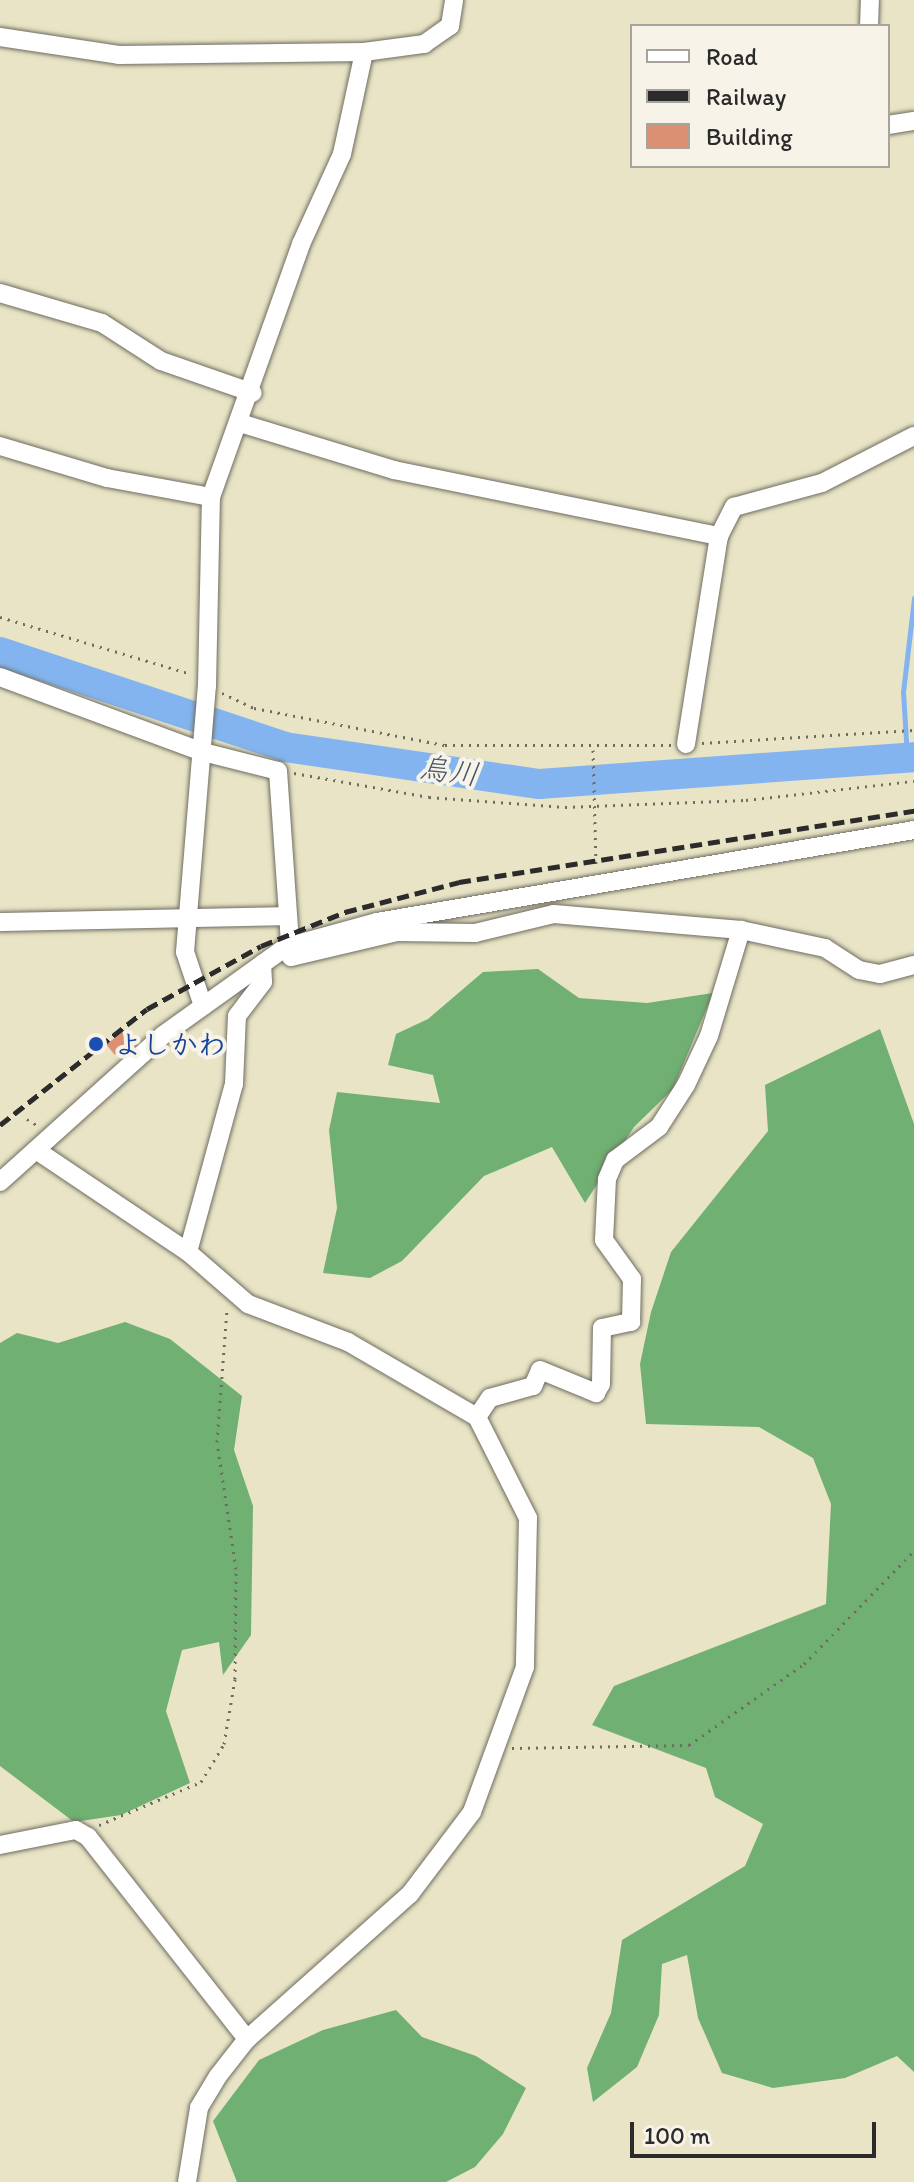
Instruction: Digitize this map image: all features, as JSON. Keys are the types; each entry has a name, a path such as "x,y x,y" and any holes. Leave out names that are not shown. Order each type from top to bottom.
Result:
{"street":[{"path":"0,37 119,55 364,52 424,44 450,26 454,0"},
{"path":"869,24 870,0"},
{"path":"203,1006 187,965 188,915 207,689 211,497 253,393 301,244 342,154 364,52"},
{"path":"890,125 914,121"},
{"path":"0,293 102,323 161,361 253,393"},
{"path":"240,423 394,470 719,536"},
{"path":"686,744 719,536 734,507 822,483 914,436"},
{"path":"0,446 83,465 107,478 211,497"},
{"path":"0,677 203,749 278,771 283,916 286,947 291,957 397,932 475,933 533,917 600,917 741,930 825,948 859,970 914,965"},
{"path":"0,1182 203,1006 286,947 377,922 914,830"},
{"path":"599,885 600,917"},
{"path":"0,922 188,915 283,916"},
{"path":"477,1417 490,1398 533,1386 540,1370 596,1393 601,1384 602,1328 631,1322 632,1279 604,1240 607,1179 615,1160 659,1127 686,1085 709,1036 741,930"},
{"path":"188,1252 234,1084 237,1016 263,982 262,964"},
{"path":"36,1150 188,1252 230,1289 287,1322 348,1342 477,1417 528,1518 525,1667 500,1748 472,1812 410,1894 247,2039 199,2108 187,2182"},
{"path":"0,1845 76,1830 117,1867 247,2039"}],"path":[{"path":"0,617 189,673 207,689 254,708 445,745 593,750 914,730"},
{"path":"593,750 599,885"},
{"path":"278,771 429,797 595,805 746,800 914,781"},
{"path":"76,1830 188,1790 216,1767 224,1744 235,1679 236,1569 221,1491 216,1389 230,1289"},
{"path":"500,1748 689,1745 804,1664 914,1551"}],"green space":[{"path":"538,969 579,998 647,1003 713,993 673,1089 634,1127 585,1203 552,1147 484,1176 402,1261 370,1278 323,1273 337,1208 329,1130 337,1092 440,1103 433,1075 388,1065 396,1034 428,1019 483,972"},
{"path":"880,1029 914,1124 914,2072 897,2056 845,2078 773,2088 722,2073 698,2018 687,1955 662,1964 659,2015 637,2067 593,2102 587,2068 611,2013 622,1940 745,1866 763,1824 715,1797 706,1768 592,1725 614,1686 826,1604 831,1504 813,1458 759,1427 646,1424 640,1364 651,1312 671,1252 768,1131 765,1085"},
{"path":"125,1322 170,1339 242,1396 234,1450 253,1506 251,1635 223,1675 219,1642 182,1650 166,1711 190,1783 121,1815 74,1822 0,1766 0,1343 17,1333 58,1343"},
{"path":"396,2010 422,2037 476,2056 526,2088 503,2134 475,2167 446,2182 237,2182 213,2121 259,2060 323,2030"}],"building":[{"path":"122,1032 130,1042 115,1055 106,1045"}],"waterway":[{"path":"907,757 903,692 914,598"},
{"name":"烏川","path":"0,652 285,747 539,784 914,757"}],"railway":[{"path":"0,1125 147,1009 261,946 345,912 459,882 914,811"}],"place":[{"name":"よしかわ","path":"96,1044"}]}
